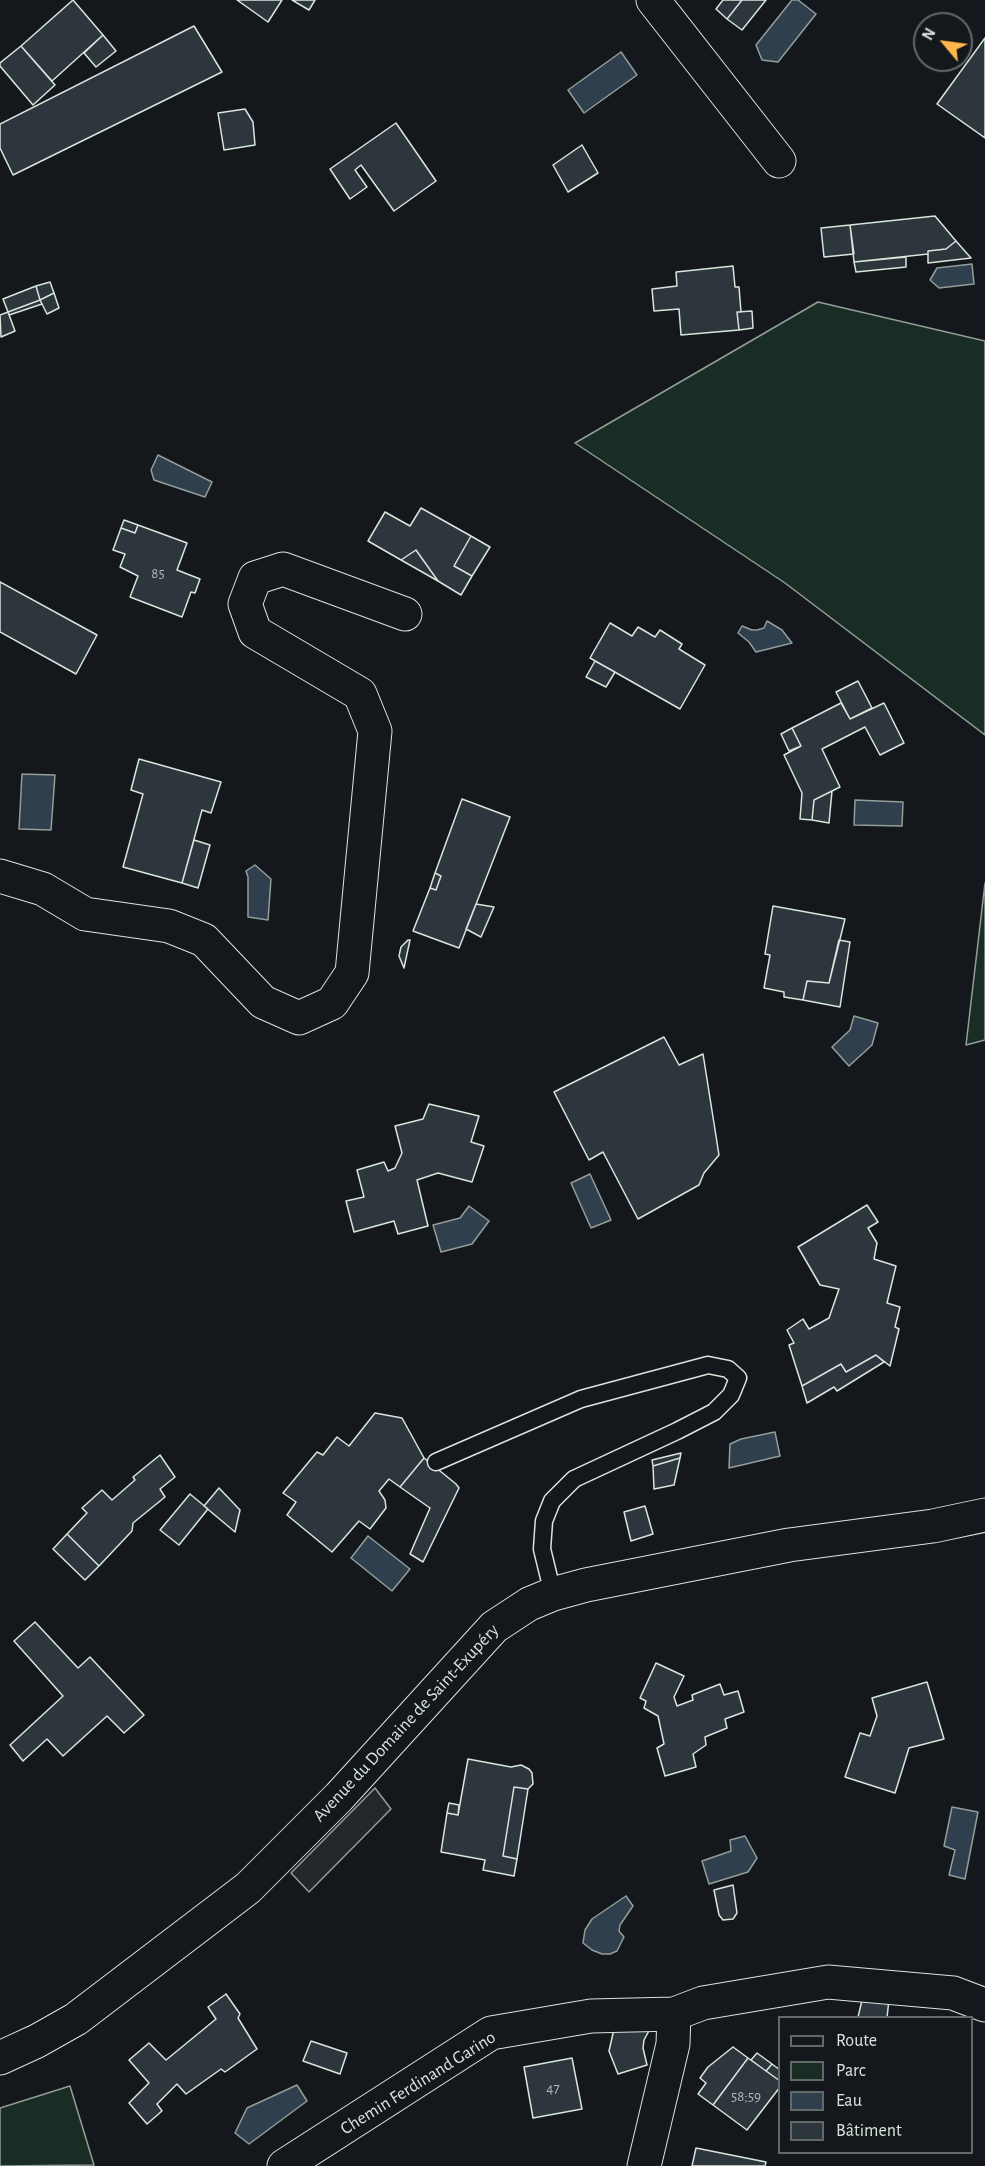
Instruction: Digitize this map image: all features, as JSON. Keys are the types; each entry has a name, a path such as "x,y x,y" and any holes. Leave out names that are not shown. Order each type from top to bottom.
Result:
{"street":[{"path":"653,0 778,161"},
{"path":"0,876 43,889 85,914 169,926 204,940 262,1002 299,1018 332,1003 352,973 375,730 360,694 255,632 245,604 255,578 283,570 405,614"},
{"name":"Avenue du Domaine de Saint-Exupéry","path":"0,2058 76,2019 248,1888 339,1797 494,1627 529,1604 553,1594 586,1585 789,1545 933,1526 985,1515"},
{"name":"Chemin Ferdinand Garino","path":"284,2166 492,2033 591,2016 674,2014 703,2003 828,1982 953,1993 985,2005"},
{"path":"644,2166 673,2044 674,2014"}],"lane":[{"path":"436,1462 581,1399 708,1365 728,1369 738,1378 731,1395 714,1412 574,1479 552,1501 544,1521 542,1549 553,1594"}],"green space":[{"path":"818,302 985,341 985,735 785,583 575,443"},
{"path":"985,883 985,1040 966,1045"},
{"path":"70,2086 94,2165 0,2166 0,2108"}],"shaded area":[{"path":"375,1788 391,1809 309,1892 291,1873"}],"water":[{"path":"792,0 798,0 816,14 778,62 762,60 756,45"},
{"path":"621,52 637,75 584,113 568,90"},
{"path":"972,264 974,284 939,288 930,280 937,268"},
{"path":"158,455 212,482 205,497 154,480 151,470"},
{"path":"767,621 782,630 792,643 756,652 738,633 742,626 752,630 764,628"},
{"path":"22,774 55,775 51,830 19,829"},
{"path":"855,800 903,802 902,826 854,825"},
{"path":"255,865 271,879 268,920 248,917 246,871"},
{"path":"854,1016 878,1023 872,1045 849,1066 832,1047 850,1030"},
{"path":"590,1174 611,1220 591,1228 571,1183"},
{"path":"469,1206 489,1221 472,1244 441,1252 433,1225 460,1218"},
{"path":"775,1432 780,1456 729,1468 730,1444 741,1439"},
{"path":"368,1536 410,1569 392,1591 351,1558"},
{"path":"952,1807 978,1812 965,1879 949,1875 955,1850 944,1846"},
{"path":"745,1836 757,1858 748,1872 709,1884 702,1861 731,1851 730,1840"},
{"path":"626,1896 633,1906 620,1925 619,1931 624,1937 617,1951 602,1954 592,1950 583,1943 585,1930 592,1919"},
{"path":"297,2085 307,2101 249,2144 235,2133 247,2108"}],"building":[{"path":"73,0 103,35 52,81 21,46"},
{"path":"237,0 282,0 268,22"},
{"path":"292,0 315,0 309,10"},
{"path":"723,0 742,0 727,19 716,9"},
{"path":"742,0 766,0 742,30 727,19"},
{"path":"194,26 222,72 13,175 0,148 0,124"},
{"path":"103,35 116,51 96,67 84,53"},
{"path":"985,38 985,138 937,104 960,72 973,72 973,54"},
{"path":"21,46 55,85 33,105 0,66 0,63"},
{"path":"245,109 253,122 255,145 224,150 218,113"},
{"path":"396,123 436,181 394,211 361,165 355,170 367,187 350,199 330,169"},
{"path":"582,145 598,173 568,192 553,165"},
{"path":"935,216 956,241 946,249 928,251 928,254 854,262 850,225"},
{"path":"850,225 854,254 824,257 821,228"},
{"path":"956,241 971,258 928,263 928,251 946,249"},
{"path":"906,257 906,267 856,272 854,262"},
{"path":"733,266 735,287 739,287 741,312 737,312 739,330 681,335 679,309 654,311 652,289 677,286 676,272"},
{"path":"50,282 54,293 40,300 36,286"},
{"path":"36,286 40,300 8,312 3,299"},
{"path":"54,293 59,308 47,314 40,300"},
{"path":"40,300 42,304 9,315 8,312"},
{"path":"752,311 753,328 739,330 737,312"},
{"path":"8,312 15,331 1,337 0,315"},
{"path":"421,508 471,536 454,566 472,576 461,595 438,581 416,550 401,560 368,541 385,512 410,526"},
{"path":"124,520 138,525 135,533 121,528"},
{"path":"138,525 187,543 177,570 200,579 195,593 191,592 182,617 130,597 138,576 120,567 125,554 113,550 121,528 135,533"},
{"path":"471,536 490,547 472,576 454,566"},
{"path":"416,550 438,581 401,560"},
{"path":"0,582 97,635 76,674 0,632"},
{"path":"610,623 632,636 638,627 655,637 660,630 682,644 679,649 705,665 680,709 590,658"},
{"path":"595,661 615,672 606,687 586,677"},
{"path":"858,681 872,708 850,719 836,692"},
{"path":"841,703 850,719 884,703 904,743 880,755 865,727 822,749 840,787 814,800 812,820 800,819 802,793 784,755 801,746 792,728"},
{"path":"792,728 801,746 789,751 781,734"},
{"path":"139,759 221,782 211,813 202,810 182,883 123,867 143,794 131,790"},
{"path":"832,791 829,823 812,820 814,800"},
{"path":"462,799 510,817 459,948 413,931 430,888 436,890 441,876 435,873"},
{"path":"194,840 210,845 198,888 182,883"},
{"path":"435,873 441,876 436,890 430,888"},
{"path":"476,904 494,907 481,937 466,929"},
{"path":"773,906 845,919 829,983 807,981 803,1000 784,997 784,992 764,988 770,955 765,954"},
{"path":"410,940 404,968 399,956 401,947"},
{"path":"839,940 850,942 840,1007 803,1000 807,981 829,983"},
{"path":"664,1037 679,1065 703,1054 719,1155 704,1173 699,1185 638,1219 603,1152 589,1160 554,1092"},
{"path":"429,1104 479,1116 471,1142 484,1146 472,1182 438,1173 417,1180 428,1226 398,1234 394,1221 354,1232 346,1201 364,1197 357,1170 384,1162 388,1171 395,1168 402,1153 395,1126 423,1119"},
{"path":"867,1205 878,1222 868,1228 877,1243 874,1259 896,1266 887,1303 900,1307 895,1327 899,1329 890,1366 876,1355 846,1372 841,1364 802,1386 789,1345 794,1343 787,1330 803,1319 809,1329 829,1318 839,1289 820,1285 798,1247"},
{"path":"876,1355 884,1362 837,1391 834,1387 807,1403 802,1386 841,1364 846,1372"},
{"path":"375,1413 402,1418 424,1458 400,1487 389,1479 379,1491 385,1500 386,1508 370,1529 359,1521 332,1552 287,1515 296,1502 283,1493 317,1452 323,1455 337,1437 349,1446"},
{"path":"681,1453 680,1458 653,1466 652,1460"},
{"path":"160,1455 175,1477 160,1489 165,1497 133,1523 132,1531 99,1566 67,1534 87,1513 82,1508 102,1490 112,1500 135,1480 133,1477"},
{"path":"424,1458 459,1488 423,1562 410,1554 430,1508 400,1487"},
{"path":"680,1458 674,1485 654,1489 653,1466"},
{"path":"219,1488 240,1510 235,1532 204,1506"},
{"path":"190,1494 208,1509 179,1545 160,1530"},
{"path":"645,1506 653,1534 631,1541 624,1512"},
{"path":"67,1534 99,1566 85,1580 53,1549"},
{"path":"35,1622 78,1668 90,1657 144,1715 124,1733 107,1716 63,1756 47,1739 23,1761 10,1745 63,1696 14,1641"},
{"path":"656,1663 684,1676 674,1697 677,1706 693,1700 692,1695 720,1684 724,1695 738,1691 744,1712 725,1719 727,1728 705,1737 706,1745 693,1754 696,1767 665,1776 657,1748 664,1744 658,1716 644,1708 646,1701 640,1698"},
{"path":"927,1682 944,1739 909,1748 895,1793 845,1777 860,1733 870,1736 877,1716 872,1698"},
{"path":"468,1759 511,1767 521,1765 532,1773 533,1784 528,1789 514,1787 503,1856 517,1859 514,1876 483,1870 485,1860 441,1852 447,1813 458,1815"},
{"path":"514,1787 528,1789 517,1859 503,1856"},
{"path":"449,1803 459,1805 458,1815 447,1813"},
{"path":"733,1885 737,1913 733,1919 723,1920 719,1915 714,1890"},
{"path":"226,1994 240,2014 238,2018 257,2049 225,2072 221,2069 186,2094 177,2084 157,2104 162,2111 147,2124 129,2103 149,2083 129,2060 149,2043 166,2060 216,2019 208,2007"},
{"path":"863,1996 889,1999 887,2016 858,2016"},
{"path":"651,2027 644,2040 643,2048 647,2065 618,2074 609,2051 614,2029"},
{"path":"311,2041 347,2053 340,2074 303,2061"},
{"path":"733,2047 748,2058 713,2105 698,2094 706,2083 700,2078 708,2067"},
{"path":"757,2053 772,2064 766,2071 751,2060"},
{"path":"572,2058 582,2109 533,2118 524,2067"},
{"path":"748,2058 778,2080 778,2090 747,2130 713,2105"},
{"path":"772,2064 778,2068 778,2080 766,2071"},
{"path":"696,2148 766,2162 765,2166 692,2166"}]}
